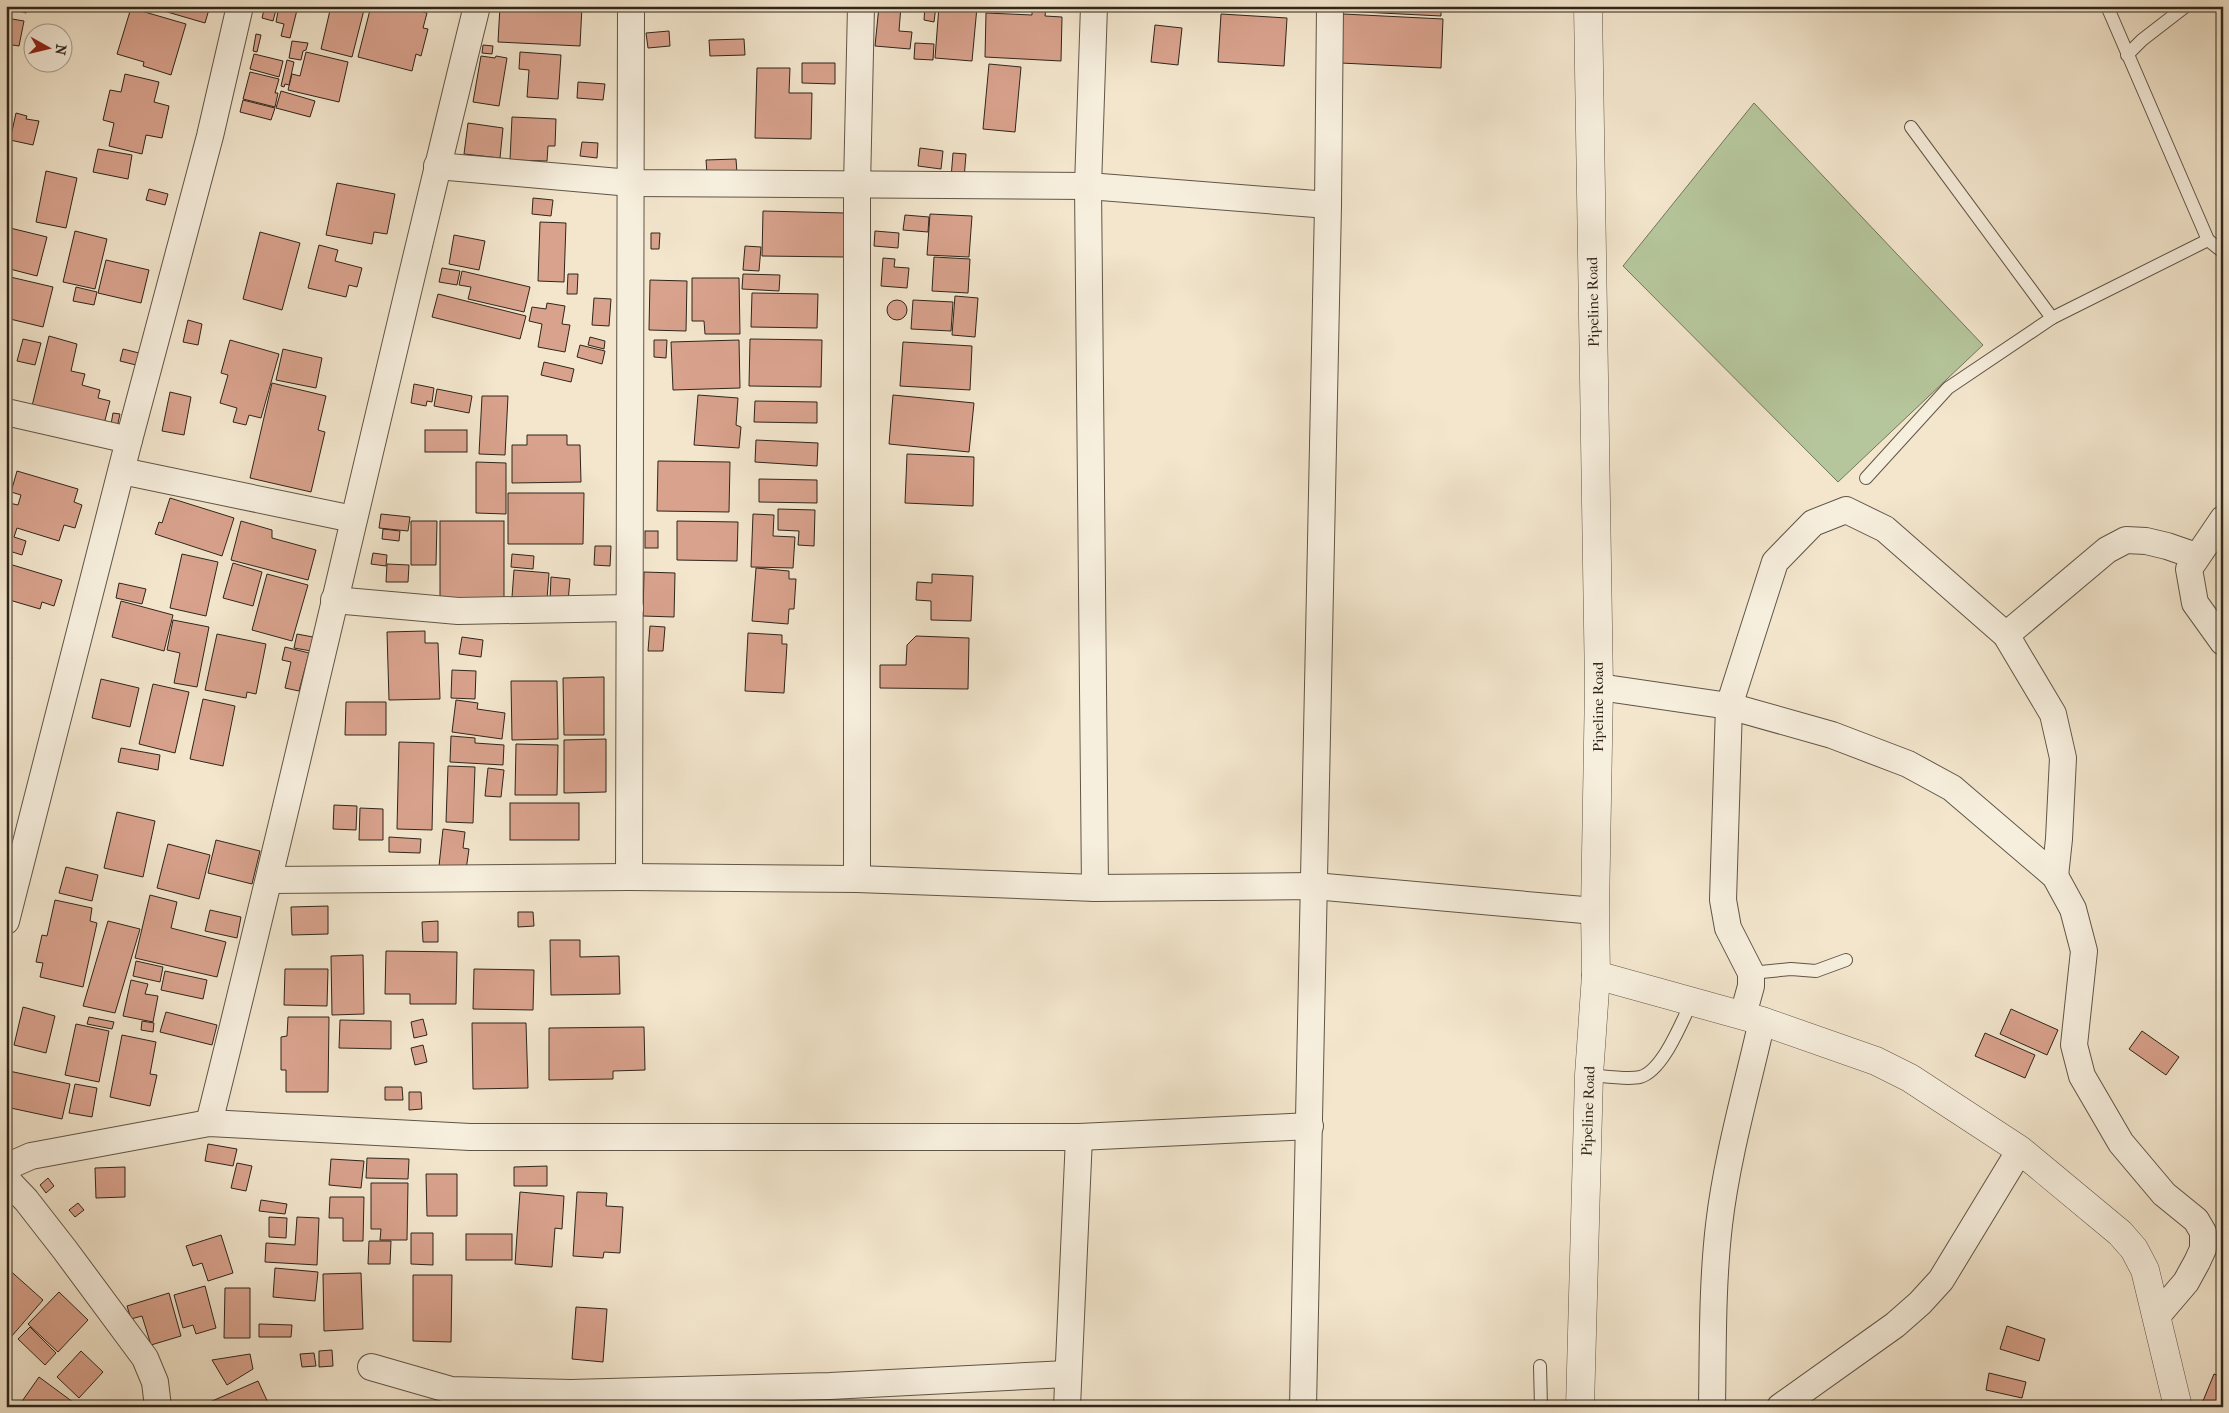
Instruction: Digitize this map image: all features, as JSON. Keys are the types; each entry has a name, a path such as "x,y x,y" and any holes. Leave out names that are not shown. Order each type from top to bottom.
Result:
{"street":[{"path":"6,921 129,440 210,136 240,6"},
{"path":"209,1123 270,880 353,519 477,6"},
{"path":"630,877 631,6"},
{"path":"857,879 857,186 861,6"},
{"path":"1094,6 1088,186 1095,888"},
{"path":"1303,1407 1328,204 1330,6"},
{"name":"Pipeline Road","path":"1580,1407 1589,1075 1596,975 1598,687 1588,6"},
{"path":"437,166 631,183 857,186 1088,186 1328,204"},
{"path":"6,412 129,440"},
{"path":"122,471 353,519"},
{"path":"1712,1407 1714,1271 1719,1223 1753,1018 1751,973 1728,928 1723,900 1729,706 1775,562 1812,523 1846,510 1885,529 2006,635 2053,714 2063,758 2055,876"},
{"path":"2222,522 2188,569 2195,602 2223,642"},
{"path":"2006,635 2106,550 2126,540 2168,546 2196,556"},
{"path":"334,600 458,611 630,608"},
{"path":"1598,687 1729,706 1832,735 1908,764 1952,788 2055,876 2073,910 2084,952 2074,1045 2082,1076 2121,1143 2164,1194 2196,1220 2203,1232 2204,1249 2197,1262 2186,1282 2157,1316"},
{"path":"270,880 630,877 857,879 1095,888 1314,886 1595,911"},
{"path":"1596,975 1753,1018 1876,1061 1910,1078 2020,1150 2120,1233 2134,1249 2145,1270 2178,1407"},
{"path":"6,1168 32,1156 209,1123 470,1137 1079,1137 1310,1126"},
{"path":"1067,1407 1079,1137"},
{"path":"1780,1407 1895,1325 1920,1304 1941,1280 2020,1150"},
{"path":"6,1179 26,1200 65,1250 145,1358 155,1382 158,1407"},
{"path":"371,1367 451,1390 571,1393 830,1386 1067,1374"}],"lane":[{"path":"2107,6 2208,240 2223,252"},
{"path":"2127,55 2142,40 2186,6"},
{"path":"1911,127 2052,318"},
{"path":"1866,478 1948,388 2052,318 2208,240"},
{"path":"1751,973 1791,969 1816,971 1846,960"},
{"path":"1589,1075 1640,1077 1653,1070 1673,1040 1692,1001"},
{"path":"1540,1366 1541,1407"}],"green space":[{"path":"1754,103 1983,345 1838,482 1623,266"}],"building":[{"path":"9,6 28,6 26,13 9,8"},
{"path":"158,6 210,6 205,23 157,9"},
{"path":"265,6 277,6 273,21 262,18"},
{"path":"279,6 298,6 290,38 281,36 284,24 276,22"},
{"path":"331,6 365,6 352,57 321,49"},
{"path":"371,6 402,6 427,13 423,28 428,29 421,56 416,54 412,71 358,57"},
{"path":"500,6 582,6 580,46 498,42"},
{"path":"643,6 661,6 661,9"},
{"path":"879,6 901,6 899,31 912,32 910,49 875,46"},
{"path":"925,6 936,6 934,22 924,20"},
{"path":"939,6 977,7 972,61 935,58"},
{"path":"1114,6 1183,6 1182,10"},
{"path":"1341,6 1441,6 1441,16 1341,11"},
{"path":"1032,7 1046,8 1045,16 1062,17 1061,61 985,57 986,13 1032,15"},
{"path":"131,8 186,24 171,75 143,66 144,62 117,54"},
{"path":"1221,14 1287,18 1284,66 1218,62"},
{"path":"1343,14 1443,19 1441,68 1341,63"},
{"path":"6,18 24,21 22,22 19,46 6,44"},
{"path":"1155,25 1182,28 1178,65 1151,62"},
{"path":"669,31 670,46 648,48 646,33"},
{"path":"256,34 261,35 257,52 253,51"},
{"path":"744,39 745,55 710,56 709,40"},
{"path":"292,41 308,43 306,50 303,51 301,60 289,58"},
{"path":"915,43 934,44 933,60 914,59"},
{"path":"483,45 493,46 492,54 482,53"},
{"path":"306,52 348,62 339,102 288,90 292,74 300,76"},
{"path":"520,52 561,55 558,99 527,97 529,70 519,69"},
{"path":"254,54 283,61 279,77 250,69"},
{"path":"481,56 507,58 499,106 473,102"},
{"path":"287,60 294,62 289,85 285,84 284,87 281,86"},
{"path":"802,63 835,63 835,84 802,83"},
{"path":"989,64 1021,67 1015,132 983,129"},
{"path":"757,68 790,68 789,93 812,93 811,139 755,138"},
{"path":"250,72 279,79 275,93 278,93 275,107 243,99"},
{"path":"125,74 159,82 154,102 169,106 162,138 146,135 142,154 109,146 114,123 103,120 110,90 121,92"},
{"path":"578,82 605,84 603,100 577,98"},
{"path":"281,91 315,101 310,117 276,108"},
{"path":"243,100 275,108 271,120 240,112"},
{"path":"16,113 27,116 26,119 39,121 33,145 10,140"},
{"path":"512,117 556,119 555,146 548,146 547,161 510,160"},
{"path":"468,123 503,128 500,158 464,154"},
{"path":"582,142 598,143 597,158 580,156"},
{"path":"920,148 943,151 941,169 918,166"},
{"path":"98,149 132,155 128,179 93,172"},
{"path":"953,153 966,154 964,179 951,178"},
{"path":"736,159 737,173 707,174 706,160"},
{"path":"46,171 77,178 66,228 36,222"},
{"path":"337,183 395,194 387,234 374,232 372,244 326,235"},
{"path":"149,189 168,194 165,205 146,200"},
{"path":"533,198 553,200 551,216 532,214"},
{"path":"763,211 845,213 845,257 762,256"},
{"path":"930,214 972,216 969,257 927,255"},
{"path":"905,215 929,217 928,232 903,230"},
{"path":"540,222 566,223 564,282 538,281"},
{"path":"6,227 47,237 37,276 6,268"},
{"path":"75,231 107,239 95,289 63,282"},
{"path":"875,231 899,233 898,248 874,246"},
{"path":"260,232 300,243 282,310 243,299"},
{"path":"651,233 660,233 659,249 651,249"},
{"path":"454,235 485,241 479,270 449,264"},
{"path":"319,245 338,250 335,261 362,268 357,287 349,285 346,297 308,288"},
{"path":"745,246 761,247 759,271 743,270"},
{"path":"934,257 970,259 968,293 932,291"},
{"path":"883,258 895,259 894,267 909,268 907,288 881,286"},
{"path":"106,260 149,270 141,303 98,293"},
{"path":"442,268 460,271 457,285 439,282"},
{"path":"462,271 530,287 524,312 468,299 471,287 459,285"},
{"path":"568,274 578,274 577,294 567,294"},
{"path":"743,274 780,275 779,291 742,289"},
{"path":"6,276 53,287 43,327 6,318"},
{"path":"692,278 739,278 740,334 705,334 704,321 692,321"},
{"path":"650,280 687,281 686,331 649,330"},
{"path":"76,287 97,292 94,305 73,301"},
{"path":"752,293 818,294 817,328 751,327"},
{"path":"438,294 526,316 520,339 432,317"},
{"path":"955,296 978,298 975,337 952,335"},
{"path":"594,298 611,299 609,326 592,325"},
{"path":"897,300 904,303 907,310 904,317 897,320 890,317 887,310 890,303"},
{"path":"913,300 953,302 951,331 911,329"},
{"path":"547,303 565,306 562,324 570,325 565,352 538,347 542,324 529,321 532,307 546,309"},
{"path":"188,320 202,324 198,345 183,342"},
{"path":"49,336 77,344 71,371 85,374 82,385 100,390 98,398 110,401 104,424 32,406"},
{"path":"590,337 605,341 604,349 588,345"},
{"path":"23,339 41,343 35,365 17,361"},
{"path":"750,339 822,340 821,387 749,386"},
{"path":"230,340 279,354 261,418 249,415 246,425 233,422 237,408 220,403 228,375 221,373"},
{"path":"654,340 667,340 666,358 654,357"},
{"path":"739,340 740,388 673,390 671,342"},
{"path":"903,342 972,346 970,390 900,386"},
{"path":"580,345 605,351 602,364 577,357"},
{"path":"123,349 139,353 136,365 120,361"},
{"path":"283,349 322,358 316,388 276,380"},
{"path":"544,362 574,369 571,382 541,375"},
{"path":"272,383 326,396 318,430 325,432 311,492 250,478"},
{"path":"414,384 434,388 432,402 427,401 426,406 411,403"},
{"path":"437,389 472,396 469,413 434,406"},
{"path":"170,392 191,397 184,435 162,431"},
{"path":"698,395 738,398 736,425 741,427 739,448 694,445"},
{"path":"893,395 974,403 969,452 889,444"},
{"path":"482,396 508,396 505,455 479,454"},
{"path":"755,401 817,402 817,423 754,422"},
{"path":"113,413 120,414 116,432 110,430"},
{"path":"425,430 467,430 467,452 425,452"},
{"path":"527,435 567,435 567,445 580,445 581,482 512,483 512,445 527,445"},
{"path":"756,440 818,443 817,466 755,462"},
{"path":"907,454 974,457 973,506 905,503"},
{"path":"658,461 730,462 729,512 657,511"},
{"path":"476,462 506,463 506,514 476,513"},
{"path":"17,471 78,489 74,502 82,505 75,528 64,525 59,541 17,528 14,537 26,541 22,555 6,550 6,513 9,503 18,505 21,495 11,492"},
{"path":"759,479 817,480 817,503 759,502"},
{"path":"508,493 584,493 583,544 508,544"},
{"path":"170,498 234,518 222,556 155,534 159,522 162,523"},
{"path":"778,509 815,510 814,546 798,545 799,531 778,530"},
{"path":"381,514 410,517 408,531 379,528"},
{"path":"753,514 774,515 773,536 795,537 793,568 751,567"},
{"path":"241,521 272,530 272,538 316,550 308,580 231,560"},
{"path":"411,521 437,521 436,565 411,565"},
{"path":"440,521 504,521 504,599 440,599"},
{"path":"677,521 738,522 737,561 677,560"},
{"path":"383,529 400,531 399,541 382,539"},
{"path":"645,531 658,531 658,548 645,548"},
{"path":"595,546 611,546 610,566 594,565"},
{"path":"373,553 387,555 386,566 371,564"},
{"path":"182,554 218,562 206,616 170,608"},
{"path":"512,554 534,556 533,569 511,567"},
{"path":"6,563 62,580 54,606 42,602 40,609 6,599"},
{"path":"233,563 262,572 253,606 223,598"},
{"path":"387,564 409,565 408,582 386,582"},
{"path":"756,568 789,571 789,579 796,579 794,609 789,609 788,624 752,621"},
{"path":"514,570 549,573 547,599 512,597"},
{"path":"644,572 675,573 674,617 643,616"},
{"path":"267,574 308,585 292,641 252,630"},
{"path":"932,574 973,576 971,621 931,620 931,601 916,600 917,582 932,583"},
{"path":"551,577 570,579 568,602 550,600"},
{"path":"119,583 146,589 142,604 116,598"},
{"path":"121,601 173,615 164,651 112,637"},
{"path":"173,620 209,627 197,687 174,683 180,653 167,650"},
{"path":"650,626 665,627 663,651 648,651"},
{"path":"425,631 425,643 438,643 440,699 389,700 387,632"},
{"path":"748,633 782,635 782,644 787,644 784,693 745,691"},
{"path":"217,634 266,644 256,694 247,692 246,698 205,690"},
{"path":"297,634 313,637 311,651 294,648"},
{"path":"916,636 969,638 968,689 880,688 880,665 906,665 907,645"},
{"path":"462,637 483,640 481,657 459,654"},
{"path":"285,647 309,653 299,691 285,688 291,662 282,660"},
{"path":"6,656 12,657 7,680 6,680"},
{"path":"452,670 476,671 475,699 451,698"},
{"path":"604,677 604,735 564,735 563,678"},
{"path":"101,679 139,688 130,727 92,718"},
{"path":"511,681 557,681 558,739 512,740"},
{"path":"153,684 189,692 175,753 139,744"},
{"path":"203,699 235,706 223,766 190,759"},
{"path":"456,700 478,703 477,709 505,713 502,739 452,732"},
{"path":"346,702 386,702 386,735 345,735"},
{"path":"451,736 475,738 475,743 504,745 503,765 450,762"},
{"path":"606,739 606,792 564,793 564,740"},
{"path":"399,742 434,743 432,830 397,829"},
{"path":"516,744 558,745 557,795 515,795"},
{"path":"121,748 160,755 158,770 118,762"},
{"path":"448,766 475,767 473,823 446,822"},
{"path":"488,768 504,770 501,797 485,796"},
{"path":"510,803 579,803 579,840 510,840"},
{"path":"334,805 357,806 356,830 333,829"},
{"path":"360,808 383,809 383,840 359,840"},
{"path":"117,812 155,821 143,877 104,868"},
{"path":"443,829 465,832 463,848 469,849 466,870 439,866"},
{"path":"389,837 421,839 420,853 389,852"},
{"path":"216,840 260,851 252,884 208,873"},
{"path":"168,844 210,855 199,899 157,888"},
{"path":"66,867 98,875 92,901 59,893"},
{"path":"150,895 177,902 171,928 226,942 217,977 135,958"},
{"path":"55,900 92,908 90,921 97,923 83,987 40,977 43,963 36,962 42,935 47,936"},
{"path":"328,906 328,934 292,935 291,907"},
{"path":"210,910 241,917 237,938 205,931"},
{"path":"518,912 533,912 534,926 518,927"},
{"path":"108,921 140,929 115,1013 83,1006"},
{"path":"438,921 438,942 423,942 422,922"},
{"path":"550,940 580,940 580,957 619,956 620,994 551,995"},
{"path":"386,951 457,952 456,1004 410,1004 410,994 385,994"},
{"path":"363,955 364,1014 332,1015 331,956"},
{"path":"136,961 163,967 160,982 133,976"},
{"path":"285,969 328,969 327,1006 284,1005"},
{"path":"474,969 534,970 533,1010 473,1009"},
{"path":"165,971 207,980 203,999 161,990"},
{"path":"131,980 148,984 145,994 158,996 153,1022 123,1016"},
{"path":"23,1007 55,1016 46,1053 14,1045"},
{"path":"2011,1009 2058,1030 2047,1055 2000,1034"},
{"path":"166,1012 217,1025 212,1045 160,1032"},
{"path":"89,1017 114,1022 112,1029 87,1024"},
{"path":"288,1017 329,1017 328,1092 286,1092 286,1070 281,1070 281,1037 287,1036"},
{"path":"423,1019 427,1035 414,1038 411,1022"},
{"path":"340,1020 391,1021 391,1049 339,1048"},
{"path":"142,1021 154,1023 153,1032 141,1030"},
{"path":"472,1023 526,1023 528,1088 473,1089"},
{"path":"76,1024 109,1031 99,1082 65,1075"},
{"path":"644,1027 645,1070 613,1071 613,1079 549,1080 549,1028"},
{"path":"2142,1031 2179,1057 2166,1075 2129,1049"},
{"path":"1985,1033 2035,1055 2025,1078 1975,1056"},
{"path":"122,1035 156,1042 150,1074 157,1075 150,1106 110,1097"},
{"path":"423,1045 427,1062 415,1065 411,1048"},
{"path":"9,1071 70,1084 62,1119 6,1107 6,1083"},
{"path":"75,1084 97,1088 92,1117 69,1113"},
{"path":"385,1087 402,1087 403,1100 385,1100"},
{"path":"409,1092 421,1092 422,1109 409,1110"},
{"path":"208,1144 237,1149 233,1166 205,1161"},
{"path":"367,1158 409,1159 408,1179 366,1178"},
{"path":"331,1159 364,1161 361,1188 329,1185"},
{"path":"237,1163 252,1166 246,1191 231,1188"},
{"path":"547,1166 547,1186 514,1186 514,1167"},
{"path":"125,1167 125,1197 96,1198 95,1168"},
{"path":"426,1174 457,1174 457,1216 427,1216"},
{"path":"48,1178 54,1186 46,1193 40,1185"},
{"path":"371,1183 408,1183 407,1240 380,1240 381,1229 371,1229"},
{"path":"520,1192 564,1196 562,1229 555,1228 552,1267 515,1264"},
{"path":"577,1192 607,1193 606,1206 623,1207 620,1253 604,1252 603,1258 573,1256"},
{"path":"330,1197 364,1197 363,1241 343,1241 343,1218 329,1218"},
{"path":"261,1200 287,1204 285,1214 259,1211"},
{"path":"78,1203 84,1210 75,1217 69,1210"},
{"path":"269,1217 287,1218 286,1238 269,1237"},
{"path":"297,1217 319,1218 317,1265 265,1262 266,1243 295,1245"},
{"path":"411,1233 433,1233 433,1265 411,1264"},
{"path":"466,1234 512,1234 512,1260 466,1260"},
{"path":"221,1235 233,1273 208,1281 202,1263 193,1266 186,1246"},
{"path":"369,1241 391,1241 390,1264 368,1264"},
{"path":"6,1267 43,1300 11,1337 6,1333"},
{"path":"275,1268 318,1272 315,1301 273,1297"},
{"path":"361,1273 363,1329 324,1331 323,1274"},
{"path":"413,1275 452,1275 451,1342 413,1341"},
{"path":"205,1286 216,1328 196,1334 193,1325 183,1328 174,1295"},
{"path":"225,1288 250,1288 250,1338 224,1338"},
{"path":"59,1292 88,1320 58,1352 28,1324"},
{"path":"169,1293 181,1336 151,1345 142,1316 131,1319 127,1306"},
{"path":"576,1307 607,1309 603,1362 572,1359"},
{"path":"259,1324 292,1325 291,1337 259,1337"},
{"path":"2007,1326 2045,1339 2039,1361 2000,1349"},
{"path":"30,1327 56,1353 45,1365 18,1339"},
{"path":"332,1350 333,1366 319,1367 319,1351"},
{"path":"81,1351 103,1372 79,1398 57,1377"},
{"path":"314,1353 316,1366 302,1367 300,1354"},
{"path":"250,1354 253,1369 227,1385 212,1360"},
{"path":"1989,1373 2026,1382 2022,1398 1986,1390"},
{"path":"2214,1374 2223,1377 2223,1407 2216,1407 2203,1401"},
{"path":"39,1377 77,1405 76,1407 18,1407"},
{"path":"258,1381 270,1407 204,1407 203,1405"}]}
